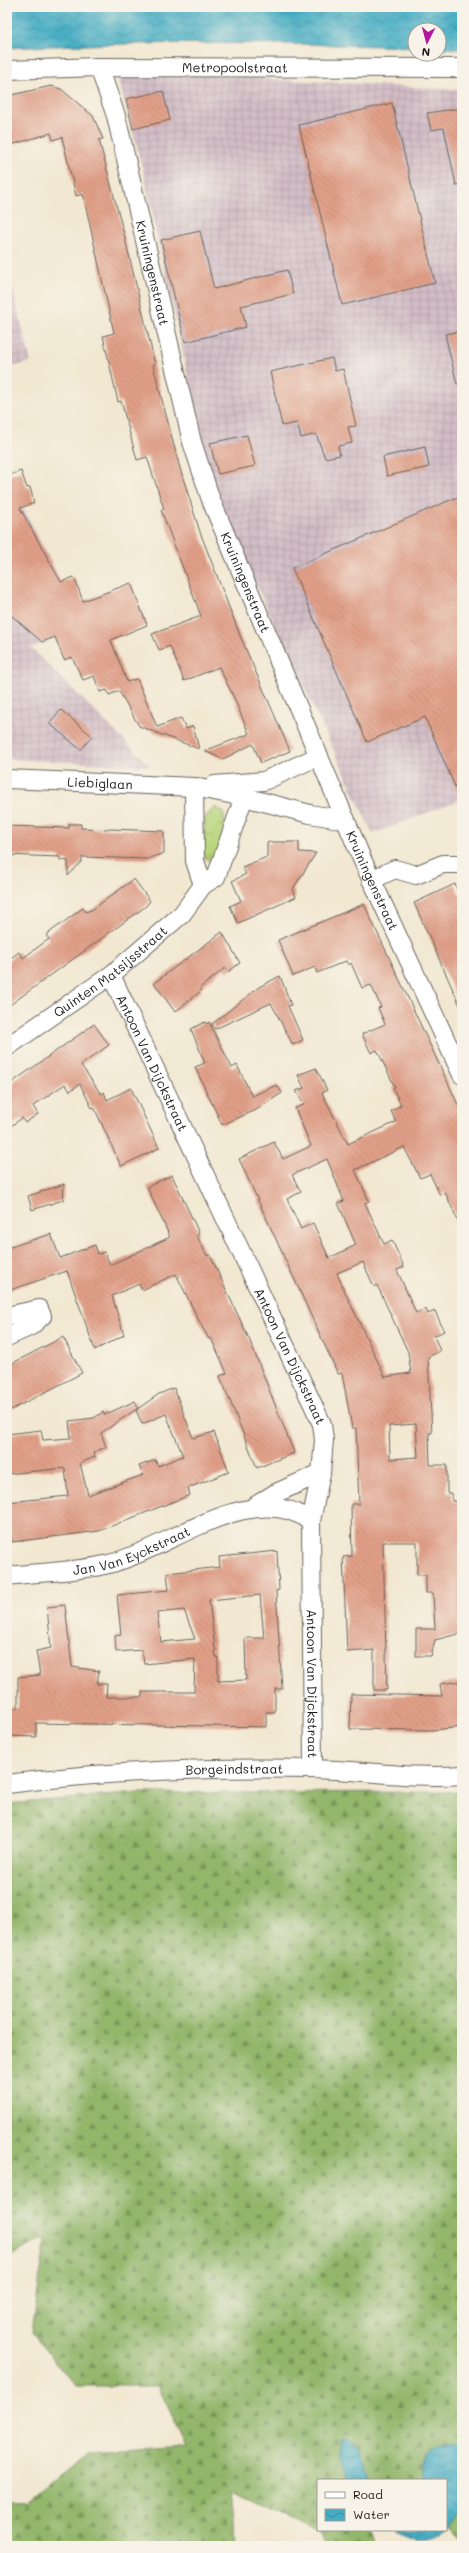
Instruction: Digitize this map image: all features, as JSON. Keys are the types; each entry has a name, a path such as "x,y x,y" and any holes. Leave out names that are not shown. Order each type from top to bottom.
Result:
{"street":[{"name":"Metropoolstraat","path":"7,70 99,67 462,68"},
{"name":"Kruiningenstraat","path":"99,67 116,116 192,442 210,500 371,880 462,1075"},
{"name":"Liebiglaan","path":"7,779 194,787 264,781 319,756"},
{"name":"Liebiglaan","path":"194,787 244,797 310,814 346,820"},
{"path":"194,787 196,861 203,885"},
{"name":"Quinten Matsijsstraat","path":"7,1047 110,975 182,914 203,885 216,877 244,797"},
{"path":"371,880 395,869 416,875 443,864 462,864"},
{"name":"Antoon Van Dijckstraat","path":"110,975 322,1424 324,1440 321,1473 311,1521 313,1769"},
{"path":"7,1316 39,1309 42,1316 31,1326 7,1337"},
{"name":"Jan Van Eyckstraat","path":"7,1576 85,1569 110,1564 153,1548 221,1517 252,1508 274,1494 321,1473"},
{"name":"Jan Van Eyckstraat","path":"252,1508 292,1510 311,1521"},
{"name":"Borgeindstraat","path":"7,1784 76,1775 153,1770 313,1769 462,1775"}],"shaded area":[{"path":"116,70 462,90 462,799 373,834 214,495 143,170"},
{"path":"7,269 31,362 7,368"},
{"path":"7,477 84,626 31,648 150,766 7,759"}],"green space":[{"path":"215,807 223,812 225,825 217,859 213,857 208,860 204,857 201,845 204,843 205,817"},
{"path":"462,1792 462,2541 447,2526 447,2479 317,2479 317,2531 369,2531 375,2546 325,2546 321,2536 232,2492 237,2546 7,2546 7,2500 28,2501 87,2454 187,2448 158,2386 75,2386 32,2332 46,2237 7,2258 7,1804 138,1793"}],"water":[{"path":"7,7 462,7 462,49 447,48 447,22 407,22 407,47 211,43 109,44 7,48"},
{"path":"345,2440 357,2447 371,2479 346,2479 338,2457 340,2442"},
{"path":"462,2444 462,2514 447,2530 447,2479 424,2479 426,2461 432,2450 437,2447"},
{"path":"395,2531 446,2531 434,2538 427,2540 414,2539"}],"building":[{"path":"51,86 61,89 93,116 103,139 99,140 124,234 155,364 153,365 179,465 200,532 241,638 290,751 261,763 253,744 223,759 204,751 249,734 235,700 219,667 184,681 170,646 159,650 152,634 201,616 161,510 164,509 147,457 137,460 121,401 118,402 103,336 114,333 83,194 76,196 62,137 53,140 51,133 7,146 7,96"},
{"path":"163,91 170,120 133,129 126,99"},
{"path":"392,103 435,283 342,305 299,125"},
{"path":"462,108 462,184 456,185 444,128 431,130 427,113"},
{"path":"200,231 214,289 287,270 293,294 241,306 246,327 185,342 161,240"},
{"path":"462,331 462,383 457,384 445,334"},
{"path":"332,358 335,371 343,369 356,426 348,427 352,443 338,446 340,455 325,458 316,434 301,438 297,423 282,426 270,372"},
{"path":"247,435 255,466 218,474 210,443"},
{"path":"425,447 429,467 387,476 383,457"},
{"path":"21,471 27,488 30,487 34,503 20,508 61,582 74,577 83,601 131,583 147,625 111,640 127,682 136,679 138,681 157,727 181,718 186,729 193,726 199,749 139,726 119,691 109,695 107,690 100,692 94,676 83,680 72,657 64,660 55,637 42,642 12,616 7,617 7,476"},
{"path":"462,495 462,803 425,717 367,742 292,568"},
{"path":"61,710 92,736 81,750 49,723"},
{"path":"69,824 81,824 81,828 164,831 164,853 147,859 82,857 82,861 68,876 68,861 60,860 60,857 7,855 7,826 69,828"},
{"path":"267,842 299,842 299,852 316,853 293,889 296,897 238,923 230,906 241,901 232,881 246,874 242,867 267,857"},
{"path":"134,879 150,901 145,907 7,1007 7,961 19,952 23,958 49,939 46,935 83,908 86,912 93,909"},
{"path":"455,884 462,900 462,1010 414,903"},
{"path":"364,904 462,1113 462,1230 445,1192 440,1195 430,1174 420,1178 404,1147 355,1170 369,1201 365,1203 384,1244 392,1240 404,1267 397,1270 416,1313 426,1309 428,1314 435,1311 444,1331 434,1336 440,1351 428,1357 432,1433 429,1433 430,1465 447,1465 447,1493 452,1493 452,1501 462,1502 462,1633 435,1640 431,1656 416,1656 416,1629 435,1629 433,1593 426,1593 426,1575 417,1575 417,1542 383,1542 387,1690 374,1690 374,1650 347,1652 343,1557 352,1556 351,1504 359,1504 356,1428 352,1428 342,1373 338,1374 239,1159 274,1142 283,1159 311,1146 295,1108 304,1105 296,1091 304,1088 298,1075 316,1068 327,1090 322,1093 348,1144 396,1122 391,1111 401,1105 393,1088 395,1087 377,1050 371,1053 362,1034 385,1024 378,1008 381,1007 371,985 362,988 351,963 348,965 346,961 317,973 315,967 293,976 278,940","holes":["327,1159 344,1201 338,1203 356,1245 329,1258 313,1223 301,1229 287,1199 301,1192 292,1175","363,1262 374,1287 377,1285 408,1352 411,1373 385,1377 337,1273","416,1424 418,1457 390,1459 389,1426"]},
{"path":"222,932 240,963 228,972 225,968 200,988 202,990 175,1012 154,983"},
{"path":"280,976 291,1005 288,1006 303,1040 293,1045 271,1003 215,1029 212,1024 259,987"},
{"path":"205,1022 207,1024 209,1022 232,1068 237,1065 252,1096 277,1085 282,1093 256,1110 222,1125 195,1067 205,1063 191,1029"},
{"path":"94,1024 109,1045 81,1065 101,1094 104,1092 107,1100 131,1088 159,1148 121,1166 94,1107 92,1108 80,1084 70,1091 65,1084 33,1106 38,1114 25,1123 22,1118 7,1129 7,1086"},
{"path":"172,1175 199,1233 197,1236 207,1256 210,1255 250,1341 294,1453 257,1468 220,1376 227,1373 211,1338 209,1339 200,1323 176,1274 142,1290 139,1284 112,1296 124,1335 95,1350 67,1271 7,1291 7,1248 51,1234 60,1258 95,1245 98,1254 105,1252 110,1265 170,1237 147,1187"},
{"path":"64,1184 63,1200 32,1210 28,1196"},
{"path":"63,1337 82,1373 7,1412 7,1366"},
{"path":"174,1388 193,1438 214,1432 229,1472 188,1488 190,1495 99,1531 12,1542 8,1502 68,1496 65,1468 7,1474 7,1434 41,1430 43,1440 71,1438 69,1421 94,1418 103,1412 104,1415 135,1401 138,1408 101,1433 106,1447 94,1452 95,1457 80,1463 88,1495 143,1475 139,1466 155,1460 158,1466 183,1456 166,1414 142,1424 136,1410 159,1394"},
{"path":"277,1551 279,1590 276,1591 282,1689 275,1689 275,1712 266,1712 266,1727 36,1723 36,1737 7,1736 7,1708 18,1708 18,1677 40,1675 36,1651 51,1648 47,1607 65,1605 72,1667 99,1671 97,1684 107,1684 106,1697 142,1697 142,1692 194,1692 195,1659 144,1664 142,1650 116,1652 115,1636 121,1635 117,1595 169,1590 167,1573 220,1567 219,1557","holes":["260,1595 264,1638 245,1638 246,1680 218,1681 218,1657 216,1657 209,1600","184,1610 195,1639 161,1642 157,1613"]},
{"path":"462,1681 462,1727 432,1730 350,1729 351,1694 442,1696 440,1684"}]}
